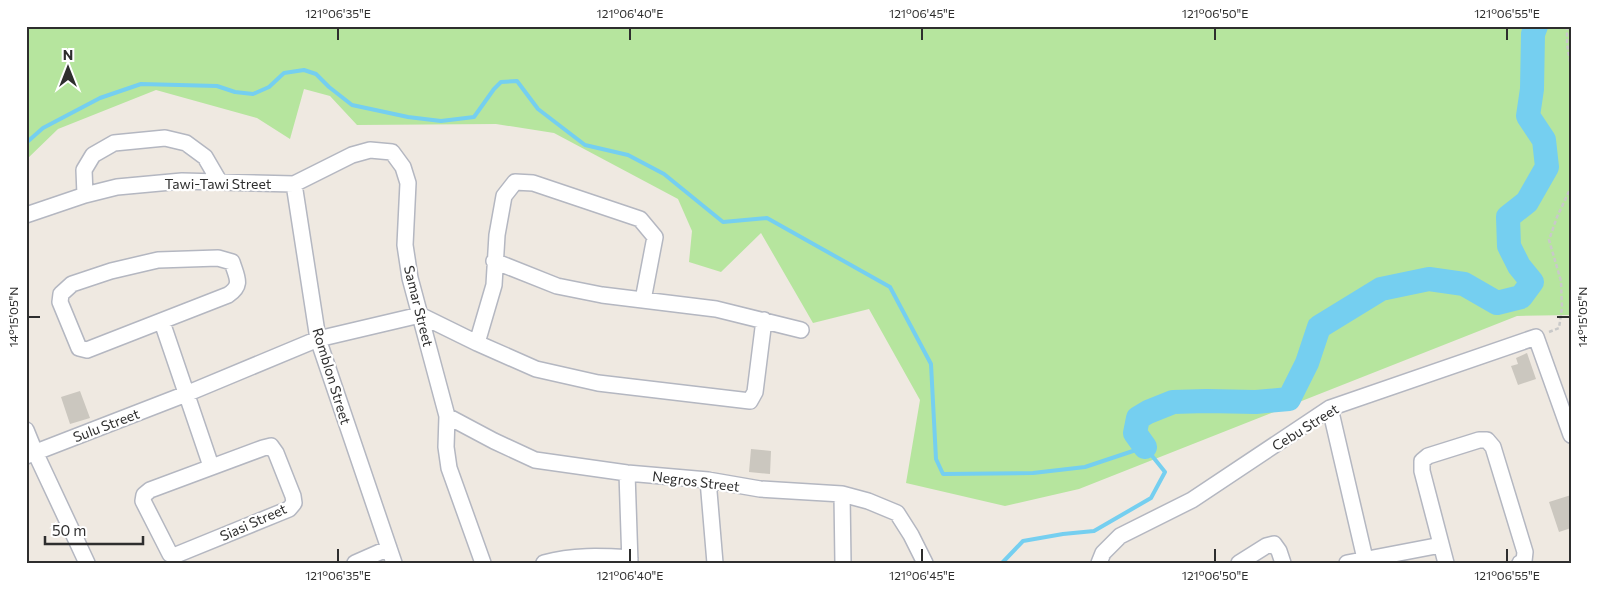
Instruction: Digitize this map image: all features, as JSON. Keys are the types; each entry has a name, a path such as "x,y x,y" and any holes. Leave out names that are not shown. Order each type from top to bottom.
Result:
{"street":[{"path":"84,195 84,170 93,155 114,143 165,138 186,143 205,157 219,181"},
{"name":"Samar Street","path":"294,184 352,155 370,150 392,152 403,167 408,183 405,245 410,278 447,416 446,447 449,468 483,563"},
{"name":"Tawi-Tawi Street","path":"26,215 84,195 126,186 182,181 294,184"},
{"path":"477,343 494,285 494,261 504,196 515,182 533,183 640,219 656,237 643,300"},
{"name":"Romblon Street","path":"294,184 318,339 394,563"},
{"path":"218,258 232,262 238,282 236,290 228,296 162,322 88,350 79,348 60,302 61,294 72,284 111,271 158,260 218,258"},
{"path":"494,261 557,286 602,295 716,309 801,330"},
{"path":"420,315 536,369 598,384 750,401 755,392 764,320"},
{"name":"Sulu Street","path":"30,454 186,394 318,339 420,315"},
{"path":"162,322 211,466"},
{"path":"1536,337 1571,435"},
{"name":"Cebu Street","path":"1099,563 1103,553 1120,536 1192,500 1330,408 1536,337"},
{"path":"1330,408 1365,561"},
{"name":"Negros Street","path":"447,416 535,460 627,473 708,480 760,489 842,494 868,501 897,513 911,535 924,563"},
{"path":"26,430 30,454 87,563"},
{"path":"1446,563 1422,471 1422,460 1428,456 1479,440 1487,440 1494,447 1525,552 1524,561 1520,563"},
{"name":"Siasi Street","path":"271,446 276,453 293,496 294,504 289,509 176,555 170,554 143,501 144,495 150,490 211,466 271,446"},
{"path":"544,563 598,556 630,560 627,473"},
{"path":"708,480 716,563"},
{"path":"842,494 843,563"},
{"path":"1239,563 1266,546 1274,544 1280,551 1283,563"},
{"path":"1347,563 1441,545"},
{"path":"355,563 389,548"}],"path":[{"path":"1567,26 1566,44 1571,68"},
{"path":"1536,337 1559,328 1562,308 1561,281 1549,240 1571,187"}],"green space":[{"path":"26,26 1571,26 1571,315 1517,316 1079,489 1005,506 906,483 920,400 869,309 813,323 761,233 721,272 689,262 692,231 678,199 554,133 496,124 357,125 330,96 304,89 290,139 257,118 156,90 58,129 26,160"}],"building":[{"path":"1527,353 1536,379 1518,385 1511,366 1518,364 1516,358"},
{"path":"80,391 90,418 70,424 61,397"},
{"path":"751,449 771,451 770,474 749,472"},
{"path":"1571,495 1571,528 1559,532 1549,502"}],"waterway":[{"path":"1145,447 1135,433 1138,418 1173,402 1256,402 1289,399 1307,363 1319,327 1381,289 1429,279 1464,284 1497,303 1521,297 1532,282 1519,266 1509,246 1508,217 1527,202 1547,167 1544,140 1528,116 1532,89 1533,34 1536,26"},
{"path":"26,143 43,128 100,98 141,84 217,86 235,92 253,94 269,87 284,73 304,70 316,74 352,105 408,117 441,121 474,117 501,82 517,81 538,109 585,145 628,155 664,174 723,222 767,218 890,287 931,364 936,459 943,474 1033,473 1085,467 1145,447 1165,472 1151,498 1094,531 1023,541 1002,563"}]}
